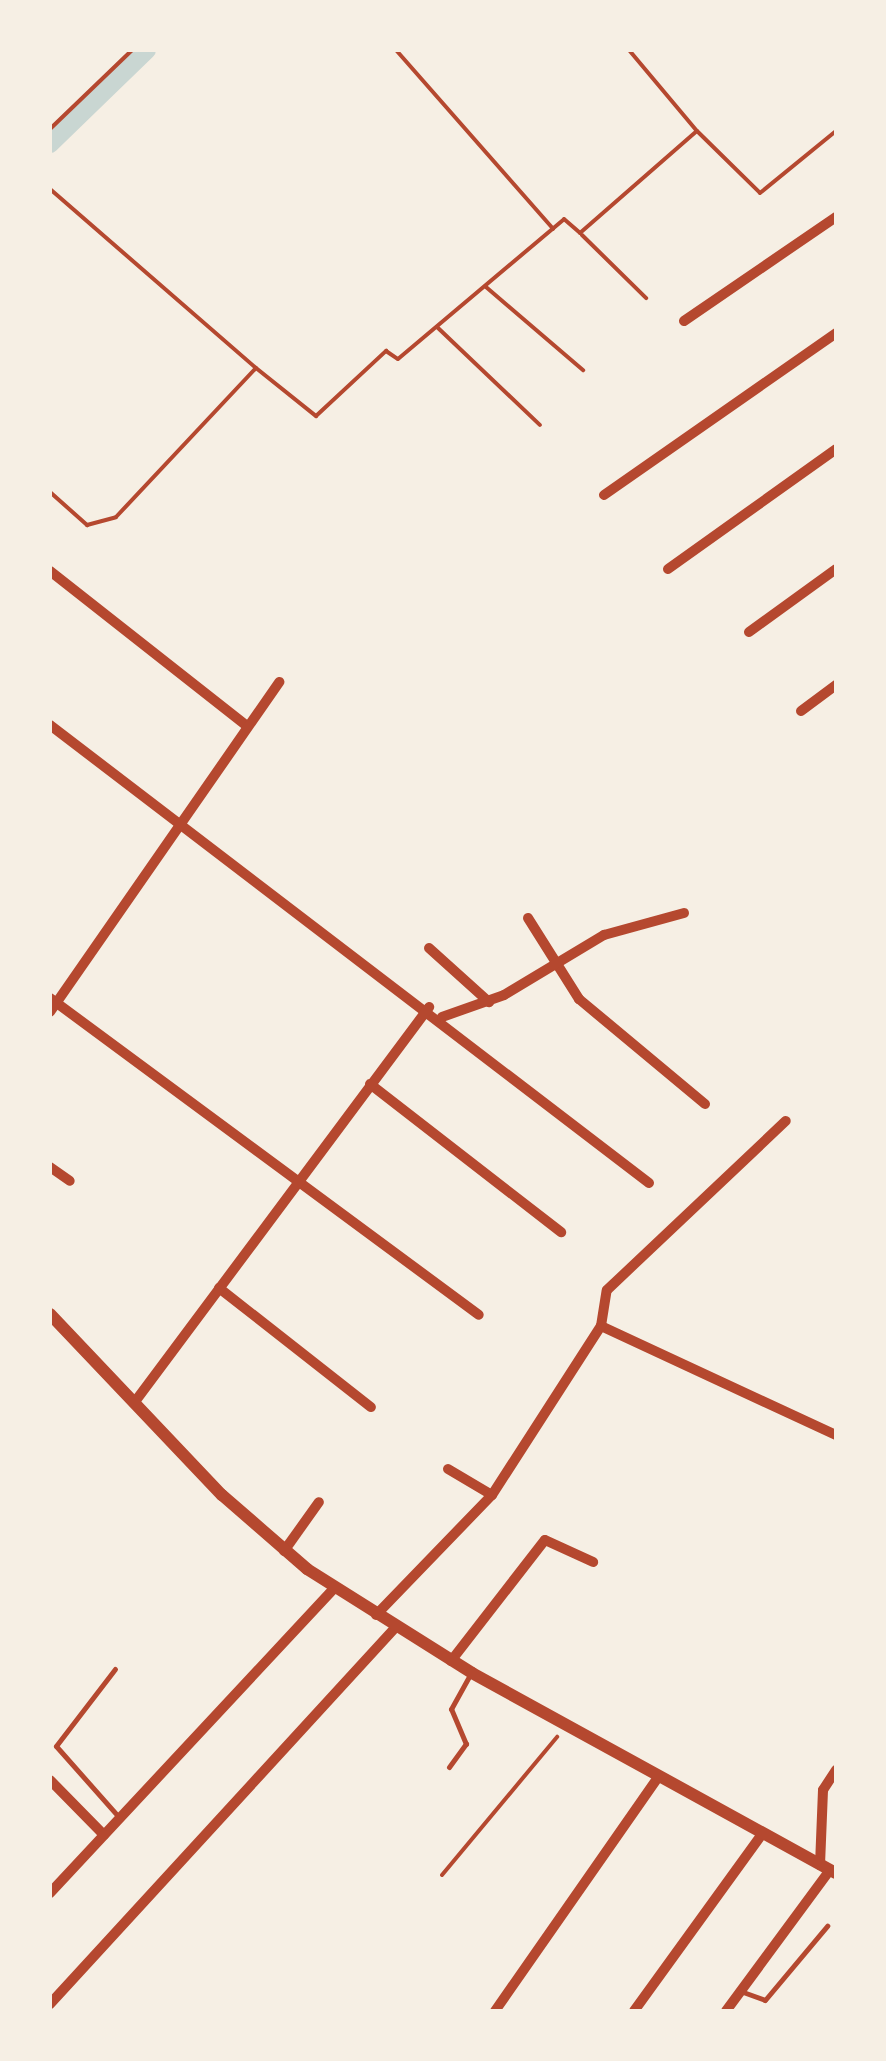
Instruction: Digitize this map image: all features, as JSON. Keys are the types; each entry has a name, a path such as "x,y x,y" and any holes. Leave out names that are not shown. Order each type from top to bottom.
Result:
{"street":[{"path":"684,321 836,216"},
{"path":"604,495 836,333"},
{"path":"668,569 836,449"},
{"path":"749,632 836,569"},
{"path":"50,571 246,725"},
{"path":"279,682 52,1004 298,1179 479,1316"},
{"path":"801,710 836,685"},
{"path":"50,725 429,1007 649,1183"},
{"path":"442,1017 488,1002 604,935 684,913"},
{"path":"528,918 551,966 706,1104"},
{"path":"429,948 488,1002"},
{"path":"137,1399 429,1007"},
{"path":"370,1084 561,1232"},
{"path":"376,1615 492,1495 601,1326 607,1290 786,1121"},
{"path":"50,1167 70,1181"},
{"path":"220,1288 370,1407"},
{"path":"50,1314 284,1551 334,1588 472,1673 829,1869"},
{"path":"601,1326 836,1436"},
{"path":"448,1469 492,1495"},
{"path":"284,1551 319,1502"},
{"path":"451,1661 545,1540 593,1562"},
{"path":"50,1893 334,1588"},
{"path":"50,2004 394,1628"},
{"path":"726,2011 829,1869 823,1790 836,1770"},
{"path":"495,2011 659,1776"},
{"path":"50,1780 104,1835"},
{"path":"634,2011 763,1833"}],"lane":[{"path":"115,1670 56,1746 120,1818"},
{"path":"449,1767 466,1744 452,1700 472,1673"},
{"path":"741,1990 765,2000 827,1926"}],"path":[{"path":"50,129 132,50"},
{"path":"396,50 553,229"},
{"path":"630,50 697,131 760,193 836,131"},
{"path":"580,233 697,131"},
{"path":"50,189 316,416 386,351 398,358 564,220 646,298"},
{"path":"486,287 583,370"},
{"path":"437,326 540,425"},
{"path":"50,492 87,525 116,518 256,368"},
{"path":"442,1876 566,1725"}],"waterway":[{"path":"50,144 147,50"}]}
